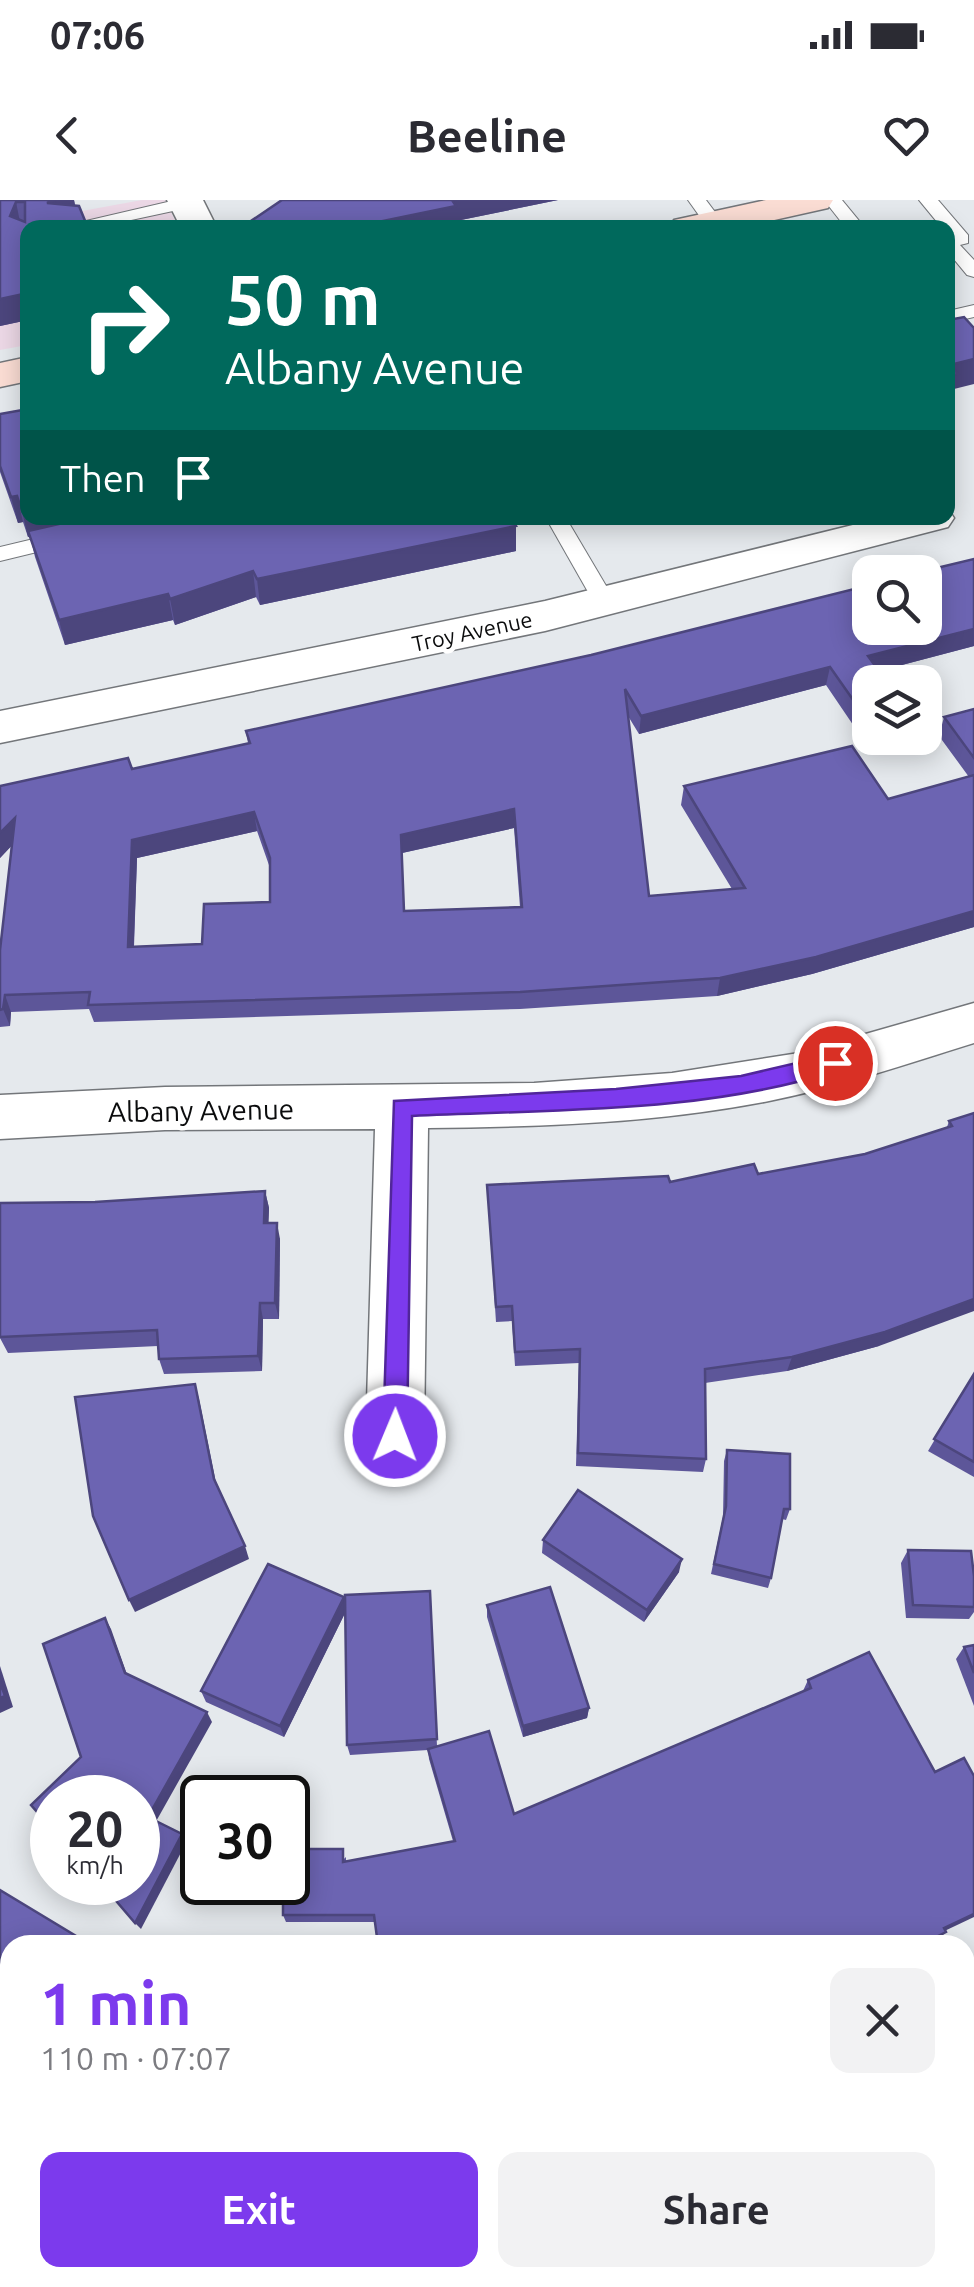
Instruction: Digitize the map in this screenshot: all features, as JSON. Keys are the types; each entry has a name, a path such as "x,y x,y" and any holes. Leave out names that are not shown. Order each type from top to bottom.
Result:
{"main road":[{"path":"704,219 814,200"}],"street":[{"name":"Troy Avenue","path":"2,720 244,680 604,601 905,525"},
{"name":"Albany Avenue","path":"0,1117 186,1108 402,1108 616,1098 741,1085 866,1056 974,1023"},
{"path":"395,1436 402,1108"}],"lane":[{"path":"833,200 849,220"},
{"path":"928,200 946,220"},
{"path":"126,220 190,210"},
{"path":"955,250 974,271"},
{"path":"560,525 604,601"},
{"path":"0,554 97,531"}],"shaded area":[{"path":"142,200 165,200 175,220 33,220"},
{"path":"20,222 20,346 0,350 0,226"}],"building":[{"path":"0,200 55,200 47,203 79,206 85,220 25,220 25,202 16,202 10,216 20,220 20,295 0,299"},
{"path":"282,200 452,200 456,206 388,220 252,220"},
{"path":"964,317 974,328 974,359 955,364 955,319"},
{"path":"20,410 20,505 17,496 11,497 0,466 0,414"},
{"path":"54,525 516,526 257,579 253,571 170,599 168,594 59,620 28,531"},
{"path":"974,559 974,629 942,637 942,567"},
{"path":"852,590 852,645 911,645 868,656 875,665 852,665 852,698 830,667 641,716 625,689 649,896 745,888 684,786 852,746 852,755 858,755 888,799 974,775 974,911 816,957 720,978 520,992 88,1005 90,992 5,995 0,1010 0,950 15,818 0,833 0,786 128,758 132,769 250,743 246,731 591,655","holes":["514,809 522,907 404,911 401,835","254,812 270,858 270,902 204,904 202,944 128,947 132,840"]},
{"path":"974,709 974,758 944,717"},
{"path":"974,1113 974,1299 885,1332 792,1357 705,1369 706,1459 578,1453 580,1349 515,1352 512,1306 496,1307 487,1185 668,1176 670,1182 754,1164 758,1174 865,1154 952,1126 949,1121"},
{"path":"265,1191 264,1223 277,1223 275,1303 260,1303 258,1356 159,1359 157,1330 0,1337 0,1203 95,1202"},
{"path":"974,1374 974,1462 934,1439"},
{"path":"195,1384 214,1479 245,1546 129,1600 93,1516 75,1397"},
{"path":"727,1450 790,1454 790,1509 784,1509 771,1578 714,1564 726,1506"},
{"path":"578,1490 682,1559 647,1610 543,1540"},
{"path":"908,1550 971,1551 974,1607 913,1605"},
{"path":"268,1564 344,1597 280,1726 201,1691"},
{"path":"550,1587 589,1708 523,1726 487,1605"},
{"path":"430,1591 437,1739 347,1745 345,1595"},
{"path":"105,1618 125,1673 207,1712 160,1796 160,1775 62,1775 81,1757 43,1644"},
{"path":"974,1645 974,1673 964,1647"},
{"path":"869,1652 935,1772 964,1758 974,1776 974,1914 944,1928 946,1932 377,1935 374,1915 283,1915 283,1905 310,1905 310,1849 343,1849 343,1862 455,1841 428,1749 489,1731 514,1814 811,1688 808,1680"},
{"path":"160,1823 180,1833 160,1876"},
{"path":"0,1890 74,1935 0,1935"},
{"path":"120,1905 145,1905 135,1923"}],"route":[{"path":"395,1436 402,1108 616,1098 741,1085 835,1063"}]}
